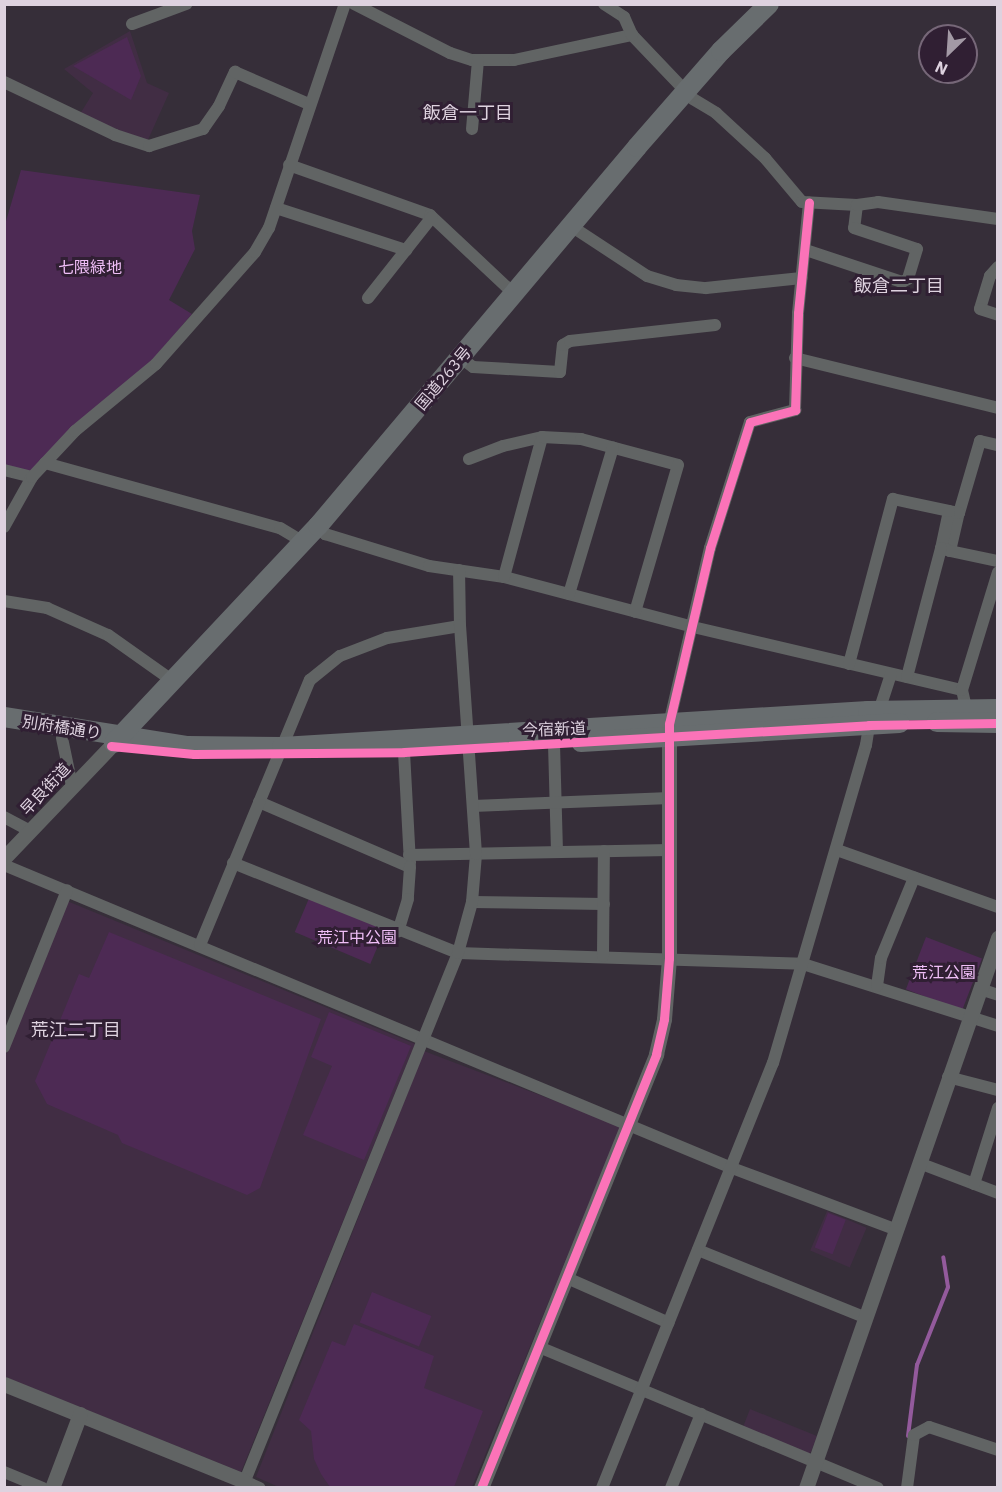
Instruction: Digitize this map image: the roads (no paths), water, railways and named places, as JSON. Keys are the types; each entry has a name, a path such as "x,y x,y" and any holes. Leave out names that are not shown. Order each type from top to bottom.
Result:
{"highway":[{"name":"国道263号","path":"116,741 318,526 686,92 769,4"},
{"name":"今宿新道","path":"874,718 964,699 998,709"},
{"name":"別府橋通り","path":"4,717 116,741"},
{"name":"今宿新道","path":"116,741 194,754 470,742 874,718 998,723"},
{"name":"別府橋通り","path":"4,729 62,738 116,741"},
{"name":"今宿新道","path":"280,751 404,752 470,742 554,744 669,731"}],"street":[{"path":"132,24 186,4"},
{"path":"4,526 32,477 75,431 156,364 255,252 269,228 309,104 345,4"},
{"path":"354,4 450,53 478,60 514,60 632,35"},
{"path":"604,4 624,17 632,35 686,92 728,124 765,158 802,202 857,205 878,202 998,219"},
{"path":"472,129 478,60"},
{"path":"4,82 115,135 149,146 202,129 219,106 234,72 309,104"},
{"path":"289,165 432,218 514,294"},
{"path":"481,1488 656,1054 664,1019 669,958 669,731 710,548 750,422 795,410 795,358 809,203"},
{"path":"806,250 902,282 908,279 916,249 854,228 857,205"},
{"path":"276,208 406,250"},
{"path":"368,298 432,218"},
{"path":"571,226 647,276 676,285 706,288 801,278"},
{"path":"998,267 990,276 980,309 998,315"},
{"path":"461,358 473,367 560,372 563,345 570,341 715,325"},
{"path":"795,358 998,408"},
{"path":"469,459 503,446 542,437 581,439 678,465 635,612"},
{"path":"504,577 542,437"},
{"path":"907,677 954,512 980,441 998,445"},
{"path":"569,594 613,447"},
{"path":"45,463 280,528 303,542"},
{"path":"4,470 32,477"},
{"path":"849,664 893,499 954,512"},
{"path":"318,526 326,534 429,566 504,577 693,627 907,677 964,699 998,572"},
{"path":"945,550 998,561"},
{"path":"243,1484 425,1037 458,953 472,902 476,854 470,742 460,626 459,570"},
{"path":"4,601 47,608 108,635 173,681"},
{"path":"200,945 310,680 340,656 387,638 460,626"},
{"path":"602,1488 773,1063 874,718 891,674"},
{"path":"62,738 72,786"},
{"name":"早良街道","path":"4,858 116,741"},
{"path":"554,744 557,852"},
{"path":"398,931 408,899 410,861 404,752"},
{"path":"473,806 670,798"},
{"path":"259,801 410,861 476,854 670,850"},
{"path":"4,817 30,831"},
{"path":"837,850 998,907"},
{"path":"603,956 604,851"},
{"path":"234,863 398,931 458,953 803,964 998,1026"},
{"path":"4,865 425,1037 629,1122 732,1168 897,1230"},
{"path":"877,986 880,958 914,878"},
{"path":"4,1047 67,890"},
{"path":"472,902 604,904"},
{"path":"806,1488 920,1163 968,1016 998,938"},
{"path":"980,989 998,995"},
{"path":"948,1077 998,1090"},
{"path":"974,1184 998,1108"},
{"path":"920,1163 998,1193"},
{"path":"699,1250 866,1318"},
{"path":"567,1278 669,1323"},
{"path":"539,1347 878,1488"},
{"path":"4,1384 243,1484 260,1488"},
{"path":"52,1488 80,1414"},
{"path":"671,1488 701,1414"},
{"path":"907,1488 914,1435 929,1427 998,1450"},
{"path":"4,1472 43,1488"}],"waterway":[{"path":"908,1436 917,1365 948,1287 943,1257"}],"district":[{"name":"飯倉一丁目","path":"468,113"},
{"name":"飯倉二丁目","path":"899,286"},
{"name":"荒江二丁目","path":"76,1030"}],"park label":[{"name":"七隈緑地","path":"90,267"},
{"name":"荒江中公園","path":"357,937"},
{"name":"荒江公園","path":"944,972"}]}
